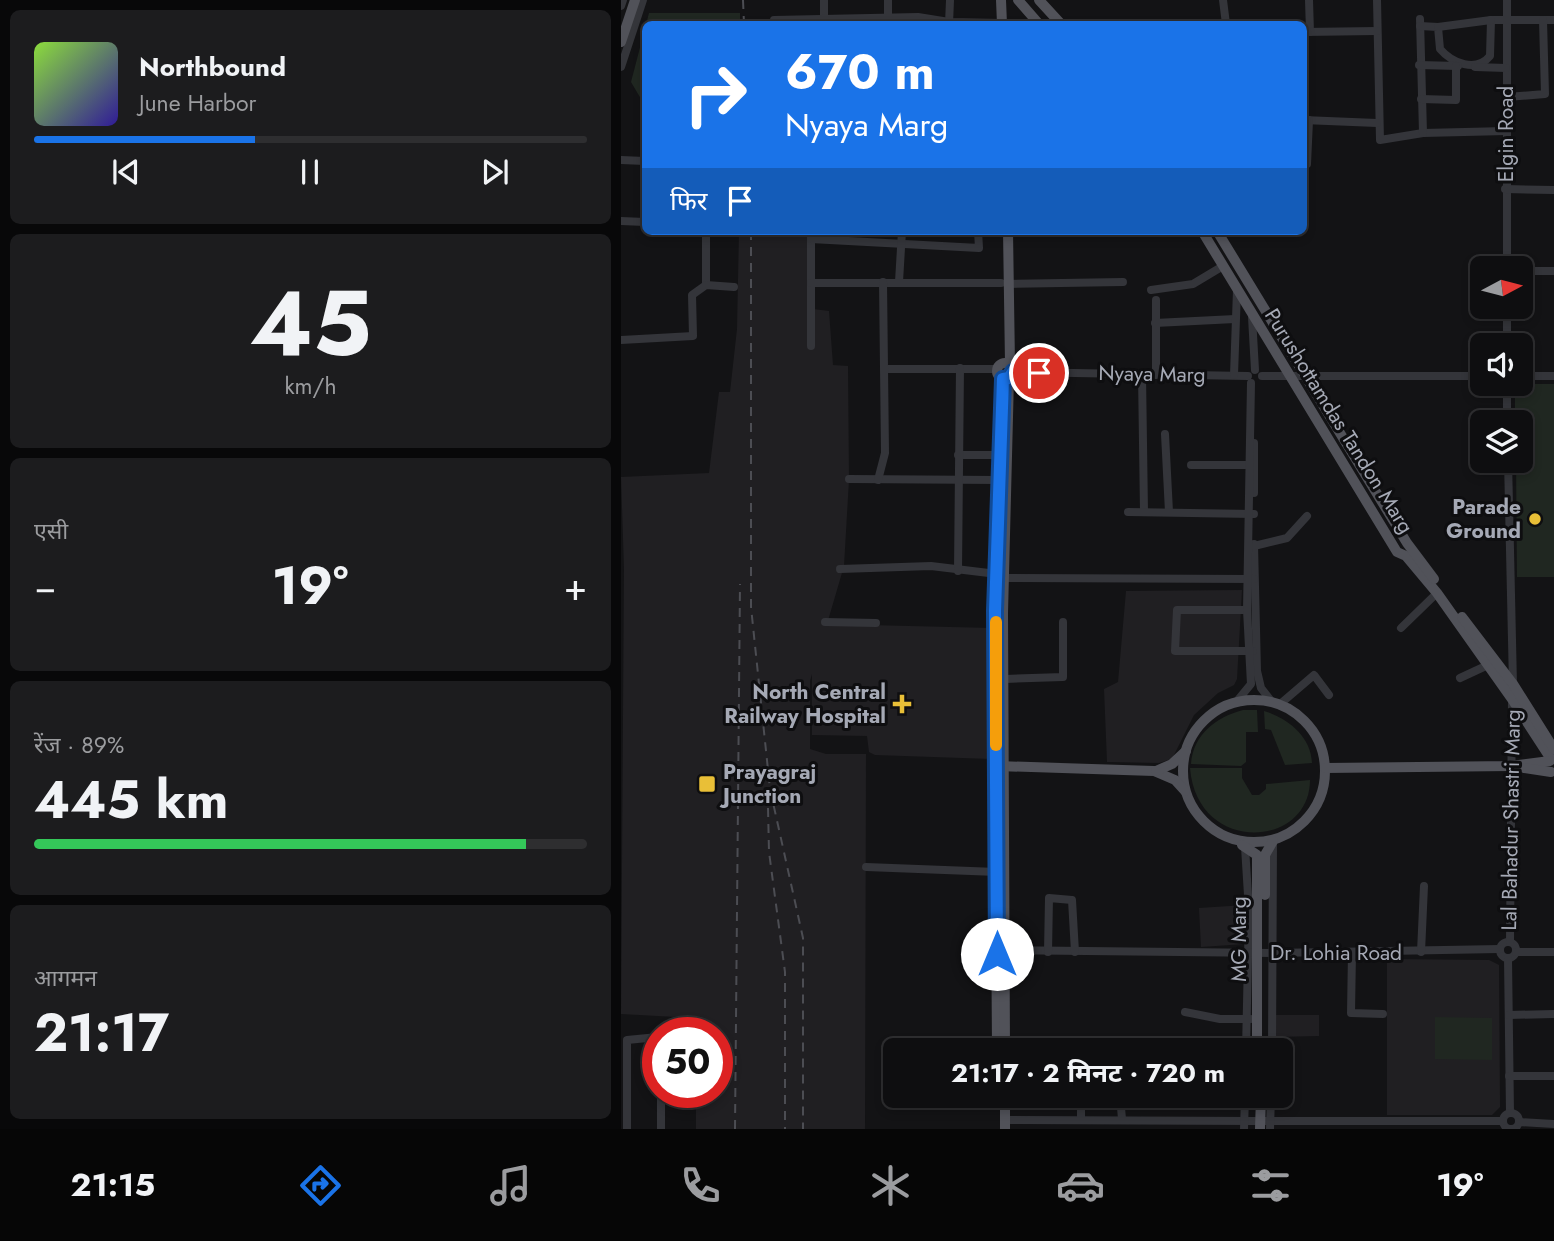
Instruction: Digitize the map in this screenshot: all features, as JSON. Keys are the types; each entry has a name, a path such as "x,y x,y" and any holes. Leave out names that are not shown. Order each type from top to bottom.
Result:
{"main road":[{"path":"621,20 626,0"},
{"path":"621,42 634,0"},
{"path":"1001,0 1004,21"},
{"path":"1004,21 1008,0"},
{"path":"1018,0 1036,21"},
{"path":"1029,0 1045,21"},
{"path":"1029,0 1050,21"},
{"path":"1039,0 1058,21"},
{"path":"997,1038 997,872 1006,371 1001,235"},
{"path":"1004,284 1008,235"},
{"name":"Purushottamdas Tandon Marg","path":"1204,235 1397,552 1406,550 1412,539 1308,375 1225,235"},
{"path":"1209,235 1406,550"},
{"path":"1219,235 1406,550"},
{"path":"1005,1038 999,766 1005,679 998,480 1006,371"},
{"name":"Purushottamdas Tandon Marg","path":"1406,550 1512,699 1552,762"},
{"name":"Purushottamdas Tandon Marg","path":"1406,550 1513,684 1552,762"},
{"path":"999,766 1154,771 1163,769 1186,751 1205,720 1223,706 1237,701 1261,699 1276,703 1300,716 1315,734 1325,768 1323,792 1312,813 1295,830 1273,841 1240,844 1207,825 1192,807 1183,771 1186,751"},
{"path":"1325,768 1552,762"},
{"path":"1154,771 1175,780 1187,793"},
{"name":"MG Marg","path":"1255,1038 1252,1019 1261,953 1265,855 1273,841"},
{"name":"MG Marg","path":"1240,844 1257,855 1263,1038"},
{"path":"1002,1108 1002,1126"}],"street":[{"path":"621,6 626,0"},
{"path":"621,67 643,0"},
{"path":"824,0 824,21"},
{"path":"888,0 888,21"},
{"path":"949,21 950,0"},
{"path":"1222,0 1226,21"},
{"path":"1309,0 1307,32 1377,31"},
{"path":"1377,0 1377,123 1380,140 1423,133 1506,131"},
{"name":"Elgin Road","path":"1507,0 1507,256"},
{"path":"894,21 918,17 939,21"},
{"path":"774,20 791,21"},
{"path":"1438,27 1440,49 1446,55 1455,62 1479,64 1490,57 1491,20"},
{"path":"1423,133 1419,65 1420,22 1438,27 1491,20 1554,20"},
{"path":"1507,97 1545,94 1549,66 1543,20"},
{"path":"1419,65 1506,68"},
{"path":"1421,99 1456,100 1456,66"},
{"path":"1307,120 1377,123"},
{"path":"1307,142 1308,164"},
{"path":"621,160 642,161"},
{"path":"1505,189 1554,190"},
{"path":"621,222 642,222"},
{"path":"706,235 706,285"},
{"path":"811,346 811,235 979,248 978,235"},
{"path":"899,282 902,235"},
{"path":"1151,290 1193,284 1223,267"},
{"path":"1533,271 1554,271"},
{"path":"878,480 885,453 883,282"},
{"path":"811,283 1123,282"},
{"path":"621,340 693,336 692,295 706,285 734,287"},
{"path":"1233,375 1237,290"},
{"path":"1156,300 1156,374"},
{"path":"799,304 811,303"},
{"path":"1237,701 1251,684 1254,378 1252,317"},
{"path":"1155,323 1235,319"},
{"path":"958,571 960,368"},
{"name":"Nyaya Marg","path":"884,369 960,368 1233,375 1254,378 1308,375 1470,376"},
{"path":"1142,374 1144,512"},
{"path":"1533,376 1554,376"},
{"path":"1254,378 1248,465 1254,546 1247,610 1259,683 1276,703 1314,675 1329,695"},
{"path":"1165,434 1169,512"},
{"path":"958,455 999,455"},
{"path":"1191,465 1248,465"},
{"path":"1508,473 1512,699"},
{"path":"849,480 998,480"},
{"path":"1128,512 1251,514"},
{"path":"1254,546 1287,538 1307,516"},
{"path":"840,569 931,566 1001,576 1252,579"},
{"path":"1401,628 1437,593"},
{"path":"1247,610 1177,610 1175,651 1252,651"},
{"path":"825,622 876,622"},
{"path":"1005,679 1063,677 1063,622"},
{"path":"1460,678 1488,665"},
{"name":"Lal Bahadur Shastri Marg","path":"1510,942 1512,699"},
{"path":"865,867 997,872"},
{"path":"1421,952 1424,886"},
{"path":"1048,952 1049,898 1072,900 1075,952"},
{"path":"1516,952 1515,944 1510,942 1502,944 1500,949 1501,954 1508,958 1516,952 1554,952"},
{"name":"Dr. Lohia Road","path":"1004,950 1261,953 1500,949"},
{"path":"1352,952 1351,1013 1383,1014"},
{"path":"1261,953 1271,1038"},
{"name":"Lal Bahadur Shastri Marg","path":"1508,958 1510,1113"},
{"path":"1185,1012 1220,1019 1252,1019 1248,1038"},
{"path":"1509,1015 1554,1014"},
{"path":"627,1129 627,1040 642,1039"},
{"path":"1509,1076 1554,1076"},
{"path":"661,1108 661,1129"},
{"path":"1081,1108 1081,1119"},
{"path":"1121,1108 1122,1119"},
{"path":"1250,1108 1257,1125"},
{"path":"1257,1125 1265,1108"},
{"path":"1002,1126 1081,1119 1214,1125 1503,1121 1510,1113 1515,1114 1514,1126"},
{"path":"1503,1121 1507,1128 1554,1124"}],"shaded area":[{"path":"649,13 740,13 740,21 647,21"},
{"path":"642,40 642,101 631,82"},
{"path":"739,235 812,235 813,309 829,311 833,365 848,366 849,480 844,566 827,624 992,628 991,759 875,755 869,752 867,736 812,735 812,674 810,681 810,749 826,754 866,754 865,1129 696,1129 696,1108 733,1108 733,1017 621,1014 624,568 621,477 709,473 719,392 730,392 737,329"},
{"name":"Parade Ground","path":"1533,384 1554,384 1554,577 1517,577 1516,473 1533,473 1533,410 1515,410 1515,396 1533,396"},
{"path":"1242,590 1237,679 1234,685 1218,693 1194,715 1172,759 1159,763 1107,762 1104,689 1118,682 1126,591"},
{"path":"1243,710 1257,710 1258,732 1246,732 1246,762 1241,766 1191,764 1201,736 1224,717"},
{"path":"1264,711 1281,718 1296,730 1307,744 1312,763 1285,765 1271,730 1265,729"},
{"path":"1190,768 1242,768 1242,778 1252,795 1259,795 1266,789 1266,784 1310,780 1305,803 1292,819 1274,829 1253,832 1231,828 1212,816 1197,796"},
{"path":"1245,905 1245,944 1201,947 1199,908"},
{"path":"1387,959 1489,960 1499,965 1500,1107 1492,1115 1387,1115"},
{"path":"1274,1015 1319,1015 1319,1036 1274,1037"},
{"path":"1435,1017 1492,1018 1492,1060 1435,1059"}],"railway":[{"path":"743,0 744,21"},
{"path":"751,235 751,607 770,789 803,938 803,1129"},
{"path":"735,1129 740,584"},
{"path":"768,808 769,852 785,972 785,1129"}],"slow traffic":[{"path":"996,622 996,745"}],"place":[{"name":"Parade Ground","path":"1535,519"},
{"name":"North Central Railway Hospital","path":"902,704"},
{"name":"Prayagraj Junction","path":"707,784"}],"route":[{"path":"997,954 995,766 998,680 995,611 1003,379 1012,376 1013,372 1039,373"}]}
